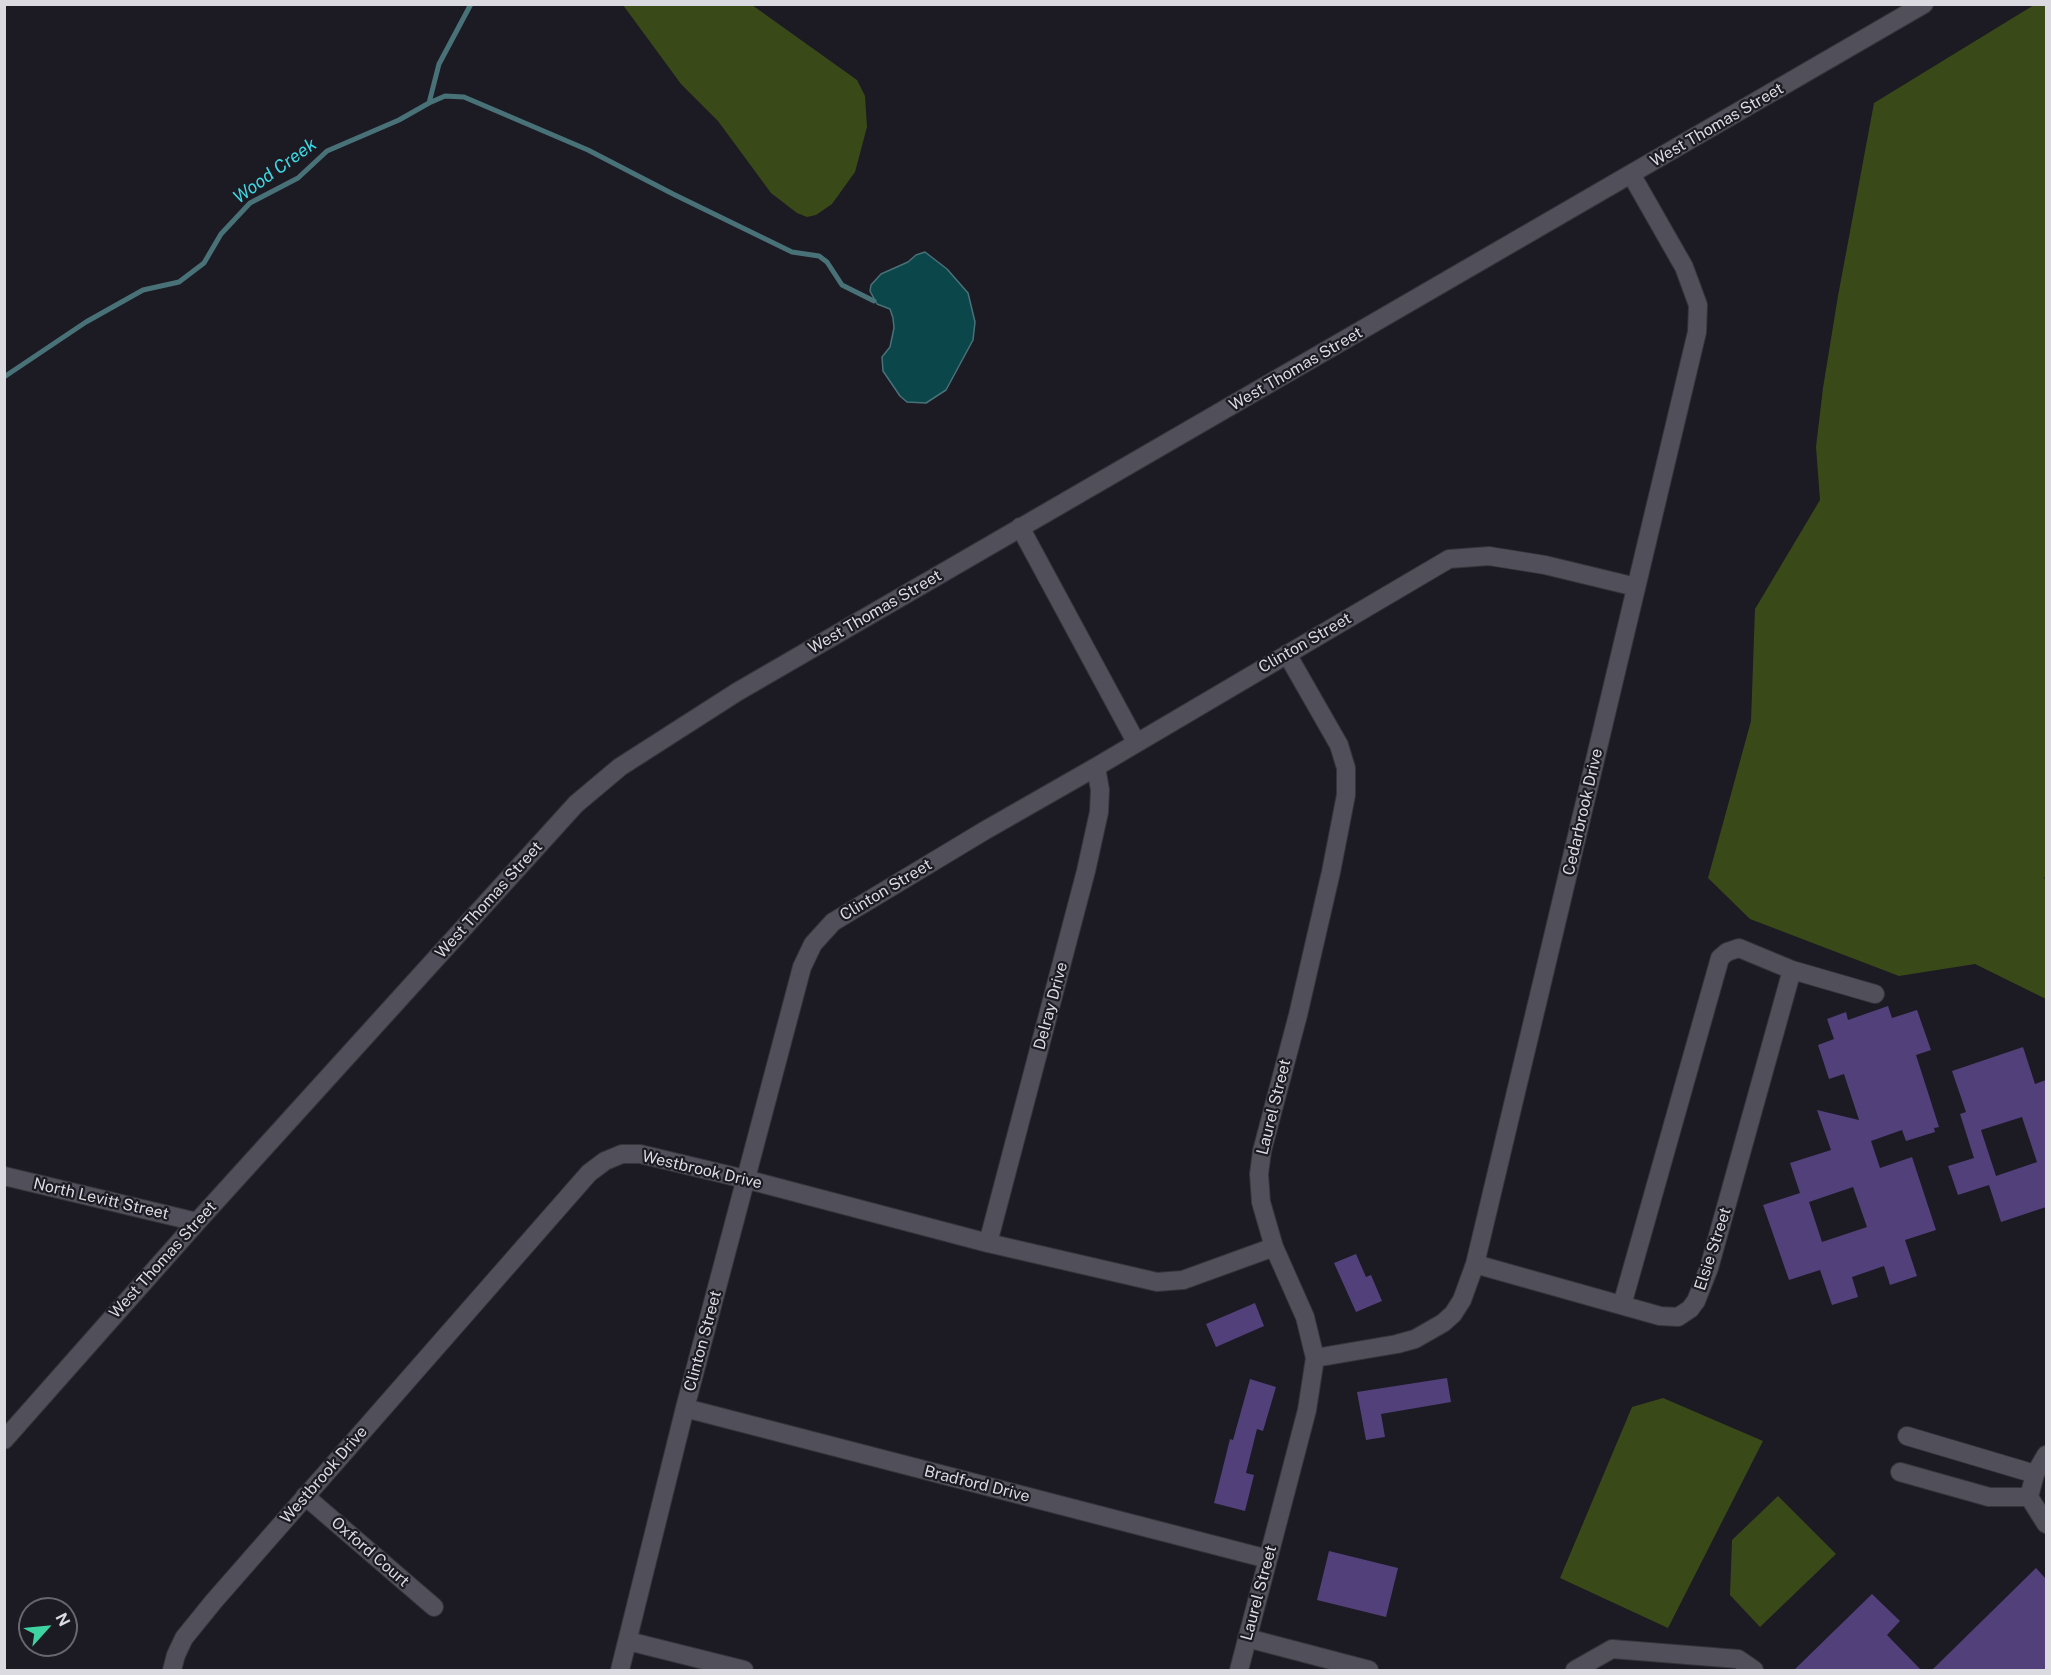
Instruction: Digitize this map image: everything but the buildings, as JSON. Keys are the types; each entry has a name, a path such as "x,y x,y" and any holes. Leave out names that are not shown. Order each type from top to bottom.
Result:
{"street":[{"name":"West Thomas Street","path":"4,1440 197,1221 576,804 620,767 737,692 1923,4"},
{"name":"Cedarbrook Drive","path":"1315,1358 1397,1344 1414,1339 1443,1323 1453,1314 1462,1300 1475,1264 1697,332 1698,305 1684,267 1631,174"},
{"path":"1020,527 1136,742"},
{"name":"Clinton Street","path":"620,1671 685,1408 802,967 813,944 833,921 1449,559 1489,556 1636,587"},
{"name":"Laurel Street","path":"1239,1671 1307,1410 1315,1358 1305,1317 1274,1247 1261,1202 1259,1174 1262,1151 1298,1016 1346,795 1346,768 1339,745 1287,654"},
{"name":"Delray Drive","path":"988,1243 1086,871 1099,812 1100,790 1096,767"},
{"path":"1622,1305 1720,958 1726,952 1738,948 1792,970 1875,994"},
{"name":"Elsie Street","path":"1475,1264 1660,1316 1678,1317 1690,1308 1696,1301 1709,1268 1792,970"},
{"name":"Westbrook Drive","path":"172,1671 184,1638 214,1600 589,1173 605,1161 622,1154 640,1154 745,1179 988,1243 1157,1282 1183,1280 1274,1247"},
{"name":"North Levitt Street","path":"4,1176 197,1221"},
{"name":"Bradford Drive","path":"685,1408 1268,1559"},
{"path":"1907,1436 2035,1473"},
{"path":"2046,1455 2035,1473 2029,1497 2046,1524"},
{"path":"1900,1472 1989,1497 2029,1497"},
{"name":"Oxford Court","path":"305,1496 434,1607"},
{"path":"1247,1638 1369,1671"},
{"path":"628,1641 744,1671"},
{"path":"1575,1671 1612,1649 1738,1659 1754,1671"}],"green space":[{"path":"623,5 752,5 857,80 865,96 867,127 855,172 832,204 816,215 807,217 797,213 771,193 718,121 681,84"},
{"path":"2034,5 2046,5 2046,876 2044,878 2046,880 2046,999 1975,964 1899,976 1750,919 1708,878 1751,721 1755,609 1820,500 1816,447 1823,388 1874,103"},
{"path":"1663,1398 1763,1441 1668,1628 1560,1578 1632,1407"},
{"path":"1778,1496 1836,1554 1760,1627 1730,1595 1732,1540"}],"water":[{"path":"925,252 947,269 968,293 975,322 973,340 946,390 926,403 907,402 900,396 883,371 882,357 890,347 894,328 890,309 877,304 870,291 871,285 881,274"}],"waterway":[{"name":"Wood Creek","path":"4,377 86,322 143,290 179,282 204,263 221,234 250,203 298,178 327,151 399,120 429,103 439,64 471,4"},
{"path":"429,103 445,96 464,97 588,150 792,252 819,256 827,262 842,285 874,301"}]}
